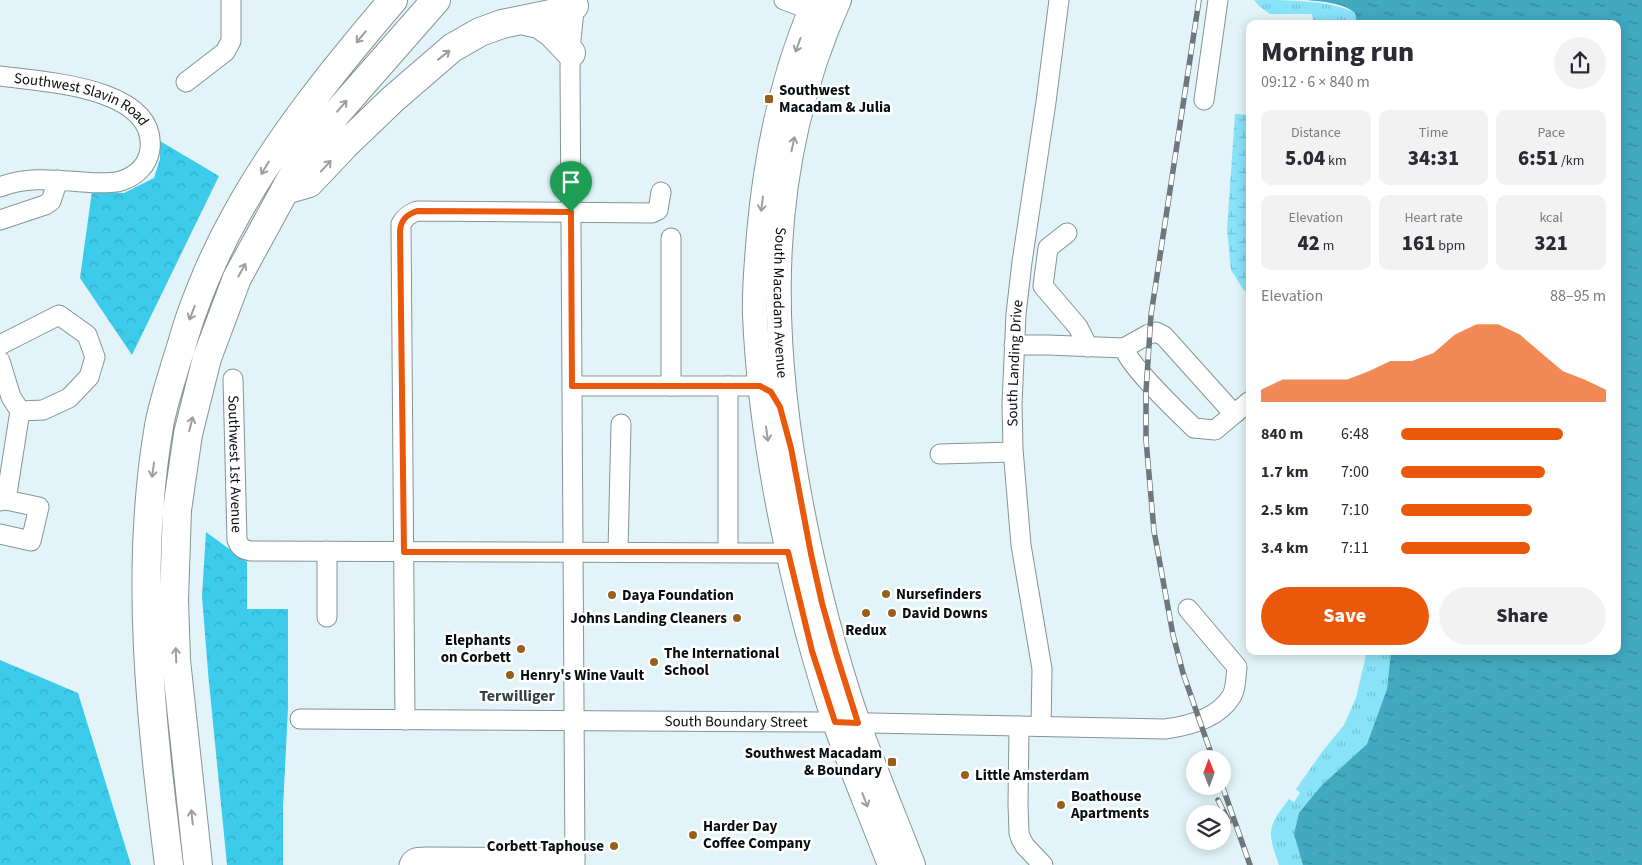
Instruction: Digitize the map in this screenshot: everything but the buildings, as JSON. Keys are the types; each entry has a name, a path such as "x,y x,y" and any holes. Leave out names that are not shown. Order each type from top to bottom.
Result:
{"highway":[{"path":"169,865 154,721 147,622 148,546 152,477 167,392 190,317 235,216 281,140 332,72 393,0"},
{"path":"198,865 176,660 174,600 177,510 188,434 207,358 237,278 297,168 336,114 436,0"},
{"path":"285,190 309,184 345,144 452,48 480,32 502,24 565,11 575,3"},
{"path":"521,20 539,24 552,33 571,54"}],"main road":[{"name":"South Macadam Avenue","path":"824,7 792,61 780,99 767,166 757,260 755,314 760,386 773,480 812,651 835,722 890,865"},
{"name":"South Macadam Avenue","path":"824,7 788,170 780,230 778,314 783,384 791,448 822,603 858,723 913,865"},
{"path":"760,386 771,392 780,407 791,448"}],"street":[{"path":"784,0 824,7"},
{"name":"South Landing Drive","path":"1042,726 1042,670 1021,545 1013,452 1012,404 1014,345 1022,262 1059,0"},
{"path":"1204,100 1218,0"},
{"path":"410,862 416,857 425,856 575,861 571,54 575,3"},
{"path":"186,82 225,52 231,41 231,4"},
{"name":"Southwest Slavin Road","path":"0,76 74,86 105,94 128,106 143,122 149,134 150,151 147,162 136,173 126,179 115,182 3,181"},
{"path":"0,220 45,205 51,201 58,180"},
{"path":"405,720 401,224 404,218 417,211 652,213 658,210 661,192"},
{"path":"1067,233 1048,248 1043,286 1078,327 1088,347"},
{"path":"671,238 671,386"},
{"path":"0,346 59,315 87,335 95,357 89,378 69,398 42,410 20,411"},
{"path":"1014,345 1124,348 1156,332 1164,336 1234,414"},
{"path":"1124,348 1126,355 1194,428 1215,430 1246,404"},
{"path":"0,361 11,397 20,411 3,501 39,507 31,541 0,534"},
{"name":"Southwest 1st Avenue","path":"233,380 237,540 241,548 251,551 327,551"},
{"path":"572,386 760,386"},
{"path":"728,386 728,552"},
{"path":"618,552 621,424"},
{"path":"940,454 1013,452"},
{"path":"327,616 327,551 788,552"},
{"name":"South Boundary Street","path":"300,719 835,722 1165,729 1186,726 1205,718 1222,707 1232,696 1237,666 1188,609"},
{"path":"1018,726 1019,833 1025,846 1044,865"}],"green space":[{"path":"1254,0 1321,3 1334,5 1355,13 1356,20 1313,20 1312,14 1270,14"},
{"path":"1235,114 1246,115 1246,292 1231,270 1227,230"},
{"path":"160,141 219,176 132,355 80,278 92,191 124,193 154,178 160,159"},
{"path":"206,532 247,562 247,609 288,609 288,708 283,808 283,865 227,865 202,596"},
{"path":"1366,655 1391,655 1387,689 1367,744 1322,785 1303,865 1279,865 1272,844 1271,830 1273,823 1289,799 1294,802 1300,793 1296,789 1344,725 1356,698"},
{"path":"0,660 78,693 131,865 0,865"}],"water":[{"path":"1307,0 1642,0 1642,865 1303,865 1294,834 1299,813 1322,785 1367,744 1387,689 1391,655 1621,655 1621,20 1356,20 1355,13 1350,9 1332,3"}],"railway":[{"path":"1199,0 1151,315 1146,391 1146,440 1154,531 1173,635 1183,673 1210,750"},
{"path":"1226,795 1250,865"},
{"path":"1218,800 1220,805"}],"place":[{"name":"Southwest Macadam & Julia","path":"769,99"},
{"name":"Nursefinders","path":"886,594"},
{"name":"Daya Foundation","path":"612,595"},
{"name":"Redux","path":"866,613"},
{"name":"David Downs","path":"892,613"},
{"name":"Johns Landing Cleaners","path":"737,618"},
{"name":"Elephants on Corbett","path":"521,649"},
{"name":"The International School","path":"654,662"},
{"name":"Henry's Wine Vault","path":"510,675"},
{"name":"Southwest Macadam & Boundary","path":"892,762"},
{"name":"Little Amsterdam","path":"965,775"},
{"name":"Boathouse Apartments","path":"1061,805"},
{"name":"Harder Day Coffee Company","path":"693,835"},
{"name":"Corbett Taphouse","path":"614,846"}],"district":[{"name":"Terwilliger","path":"517,696"}],"route":[{"path":"417,211 571,212 572,386 760,386 771,392 780,407 791,448 822,603 858,723 835,722 812,651 788,552 404,552 401,224 404,218 417,211"}]}
